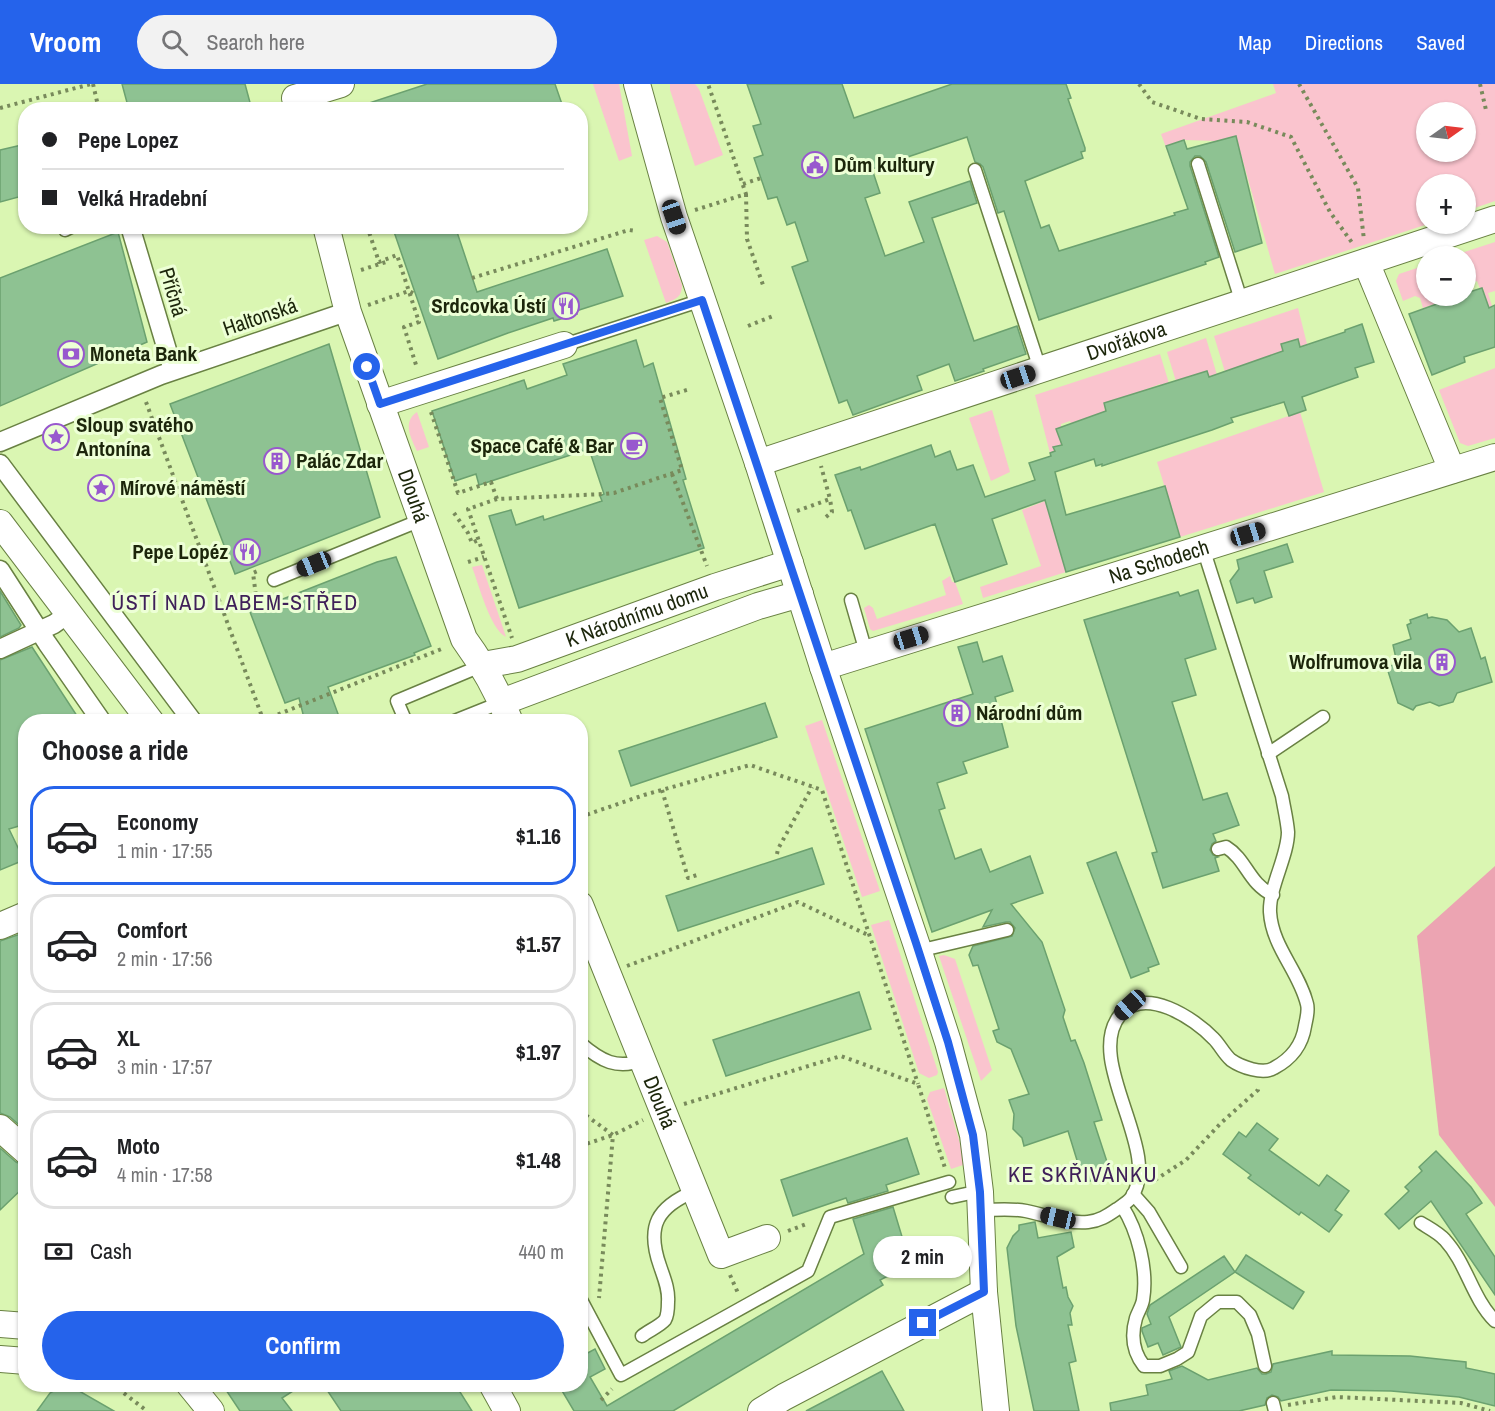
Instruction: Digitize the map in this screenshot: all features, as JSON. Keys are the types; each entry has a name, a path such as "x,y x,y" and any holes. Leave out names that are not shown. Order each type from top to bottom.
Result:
{"street":[{"path":"295,97 340,84"},
{"path":"637,84 674,217 758,463 823,667 948,1042 973,1135 973,1202 996,1411"},
{"name":"Dvořákova","path":"758,463 1495,219"},
{"name":"Příčná","path":"132,234 167,373"},
{"name":"Dlouhá","path":"328,234 348,312 464,639 483,665 506,712"},
{"path":"1366,262 1452,470"},
{"name":"Haltonská","path":"167,373 340,314"},
{"path":"380,404 564,345"},
{"path":"0,442 167,373"},
{"name":"Na Schodech","path":"823,667 1495,457"},
{"path":"0,464 187,714"},
{"path":"0,523 145,714"},
{"name":"K Národnímu domu","path":"483,665 517,659 790,562"},
{"path":"0,570 96,714"},
{"name":"K Národnímu domu","path":"506,712 758,606 800,594"},
{"path":"0,648 54,624 68,614"},
{"path":"0,926 18,918"},
{"name":"Dlouhá","path":"588,925 721,1255"},
{"path":"0,1128 18,1144"},
{"path":"721,1255 767,1238"},
{"path":"761,1411 788,1404 984,1292"},
{"path":"0,1324 18,1325"},
{"path":"0,1359 18,1360"},
{"path":"196,1392 211,1411"},
{"path":"496,1392 507,1411"}],"lane":[{"path":"1198,164 1242,303"},
{"path":"975,170 1040,369"},
{"path":"564,345 702,300"},
{"path":"274,580 421,520"},
{"path":"951,1197 1076,1222 1090,1222 1104,1218 1131,1198 1138,1181 1138,1159 1109,1047 1119,1015 1130,1005 1156,1002 1190,1018 1214,1038 1231,1059 1251,1069 1271,1070 1294,1055 1304,1034 1308,1006 1276,942 1270,911 1288,833 1282,796 1203,548"},
{"path":"851,600 866,652"},
{"path":"403,714 397,701 483,665"},
{"path":"1268,754 1323,717"},
{"path":"1218,849 1226,848 1235,853 1254,882 1264,891 1274,895"},
{"path":"918,951 1007,930"},
{"path":"588,1048 611,1063 630,1066 644,1060"},
{"path":"588,1313 621,1375 808,1271 830,1217 949,1182"},
{"path":"642,1336 664,1321 668,1310 669,1292 654,1250 654,1229 658,1217 675,1199 695,1191"},
{"path":"1133,1194 1149,1212 1181,1267"},
{"path":"1122,1206 1139,1242 1144,1288 1143,1302 1136,1319 1133,1338 1136,1356 1144,1366 1160,1366 1188,1352 1201,1317 1218,1302 1237,1302 1250,1315 1258,1334 1265,1366"},
{"path":"1421,1223 1444,1239 1464,1269 1481,1305 1495,1321"}],"path":[{"path":"23,102 92,84 97,102"},
{"path":"708,84 746,194 747,239 763,285"},
{"path":"1139,84 1152,102 1201,118 1247,122 1291,137 1330,212 1366,262"},
{"path":"1299,84 1358,188 1366,262"},
{"path":"1480,84 1486,110"},
{"path":"0,108 18,103"},
{"path":"743,184 761,178"},
{"path":"709,206 746,194"},
{"path":"472,278 629,230 636,231"},
{"path":"357,271 386,262"},
{"path":"367,305 409,291 416,295"},
{"path":"748,326 773,316"},
{"path":"139,384 261,714"},
{"path":"603,494 614,493 682,470 660,398 690,389"},
{"path":"821,465 832,512 825,517"},
{"path":"672,474 701,549"},
{"path":"497,499 468,509 514,644"},
{"path":"790,513 830,499"},
{"path":"454,513 472,543 478,540"},
{"path":"468,562 484,556"},
{"path":"281,714 445,647"},
{"path":"588,814 750,765 822,790 949,1182"},
{"path":"777,854 812,787"},
{"path":"662,790 688,878 697,875"},
{"path":"607,974 798,902 868,935"},
{"path":"588,1143 613,1135 663,1110 841,1056 918,1084"},
{"path":"1138,1181 1153,1181 1186,1160 1258,1090 1263,1070"},
{"path":"588,1117 613,1135"},
{"path":"596,1328 613,1135"},
{"path":"767,1238 830,1217"},
{"path":"721,1255 744,1306"},
{"path":"122,1392 147,1411"},
{"path":"1274,1407 1337,1396 1461,1403 1490,1411"}],"shaded area":[{"path":"593,84 619,84 632,156 619,161"},
{"path":"670,84 695,84 699,89 723,155 695,166"},
{"path":"1273,84 1495,84 1495,201 1476,208 1476,174 1416,174 1416,228 1275,274 1236,137 1216,141 1185,140 1167,146 1186,202 1161,134 1276,93"},
{"path":"657,236 667,242 682,285 678,297 666,303 644,240"},
{"path":"1495,242 1495,291 1488,293 1492,306 1489,308 1483,288 1480,289 1476,281 1476,248"},
{"path":"1416,268 1416,296 1403,301 1396,281 1399,274"},
{"path":"1298,308 1307,344 1300,347 1298,339 1282,344 1284,352 1225,372 1214,336"},
{"path":"1206,338 1217,375 1178,388 1167,352"},
{"path":"1160,354 1171,390 1163,391 1160,384 1147,389 1149,396 1117,399 1104,403 1105,412 1071,424 1070,421 1061,424 1061,427 1056,429 1062,445 1054,447 1055,451 1050,453 1035,395"},
{"path":"1495,368 1495,438 1468,446 1460,443 1439,390"},
{"path":"992,410 1010,472 991,481 969,418"},
{"path":"417,412 429,447 417,451 410,436 409,425 412,416"},
{"path":"1300,412 1324,492 1180,537 1157,462"},
{"path":"1045,501 1066,572 983,598 980,587 1041,566 1022,510"},
{"path":"482,565 506,637 490,616 472,567"},
{"path":"950,576 952,582 955,582 963,604 873,631 870,629 864,608 869,605 873,608 877,619 946,595 942,581"},
{"path":"822,720 880,891 862,897 805,726"},
{"path":"1495,866 1495,1207 1439,1135 1417,936"},
{"path":"889,920 938,1072 937,1075 929,1078 919,1073 871,925"},
{"path":"944,955 955,959 992,1070 981,1081 939,956"},
{"path":"944,1088 965,1161 963,1165 951,1169 927,1099 930,1092"}],"building":[{"path":"122,84 245,84 250,102 127,102"},
{"path":"427,84 555,84 561,102 372,102"},
{"path":"747,84 842,84 854,118 952,84 1066,84 1071,98 1068,99 1085,148 1085,151 1081,152 1083,158 1025,181 1041,228 1049,225 1059,251 1188,209 1166,146 1184,140 1187,149 1236,136 1262,243 1235,252 1206,162 1200,156 1195,156 1190,166 1219,257 1205,262 1206,264 1039,320 1004,211 998,213 983,167 975,162 967,137 872,169 880,193 865,198 885,256 924,242 909,202 970,181 977,203 932,218 974,341 1017,326 1026,354 955,381 949,364 917,376 922,390 853,415 847,400 839,403 792,267 808,261 795,222 787,225 777,197 768,199 754,158 763,155 753,126 761,124"},
{"path":"18,146 18,197 0,202 0,150"},
{"path":"113,234 119,234 147,342 0,406 0,278"},
{"path":"395,234 458,234 477,292 607,249 623,296 576,311 577,314 554,321 553,318 438,359"},
{"path":"1482,288 1489,308 1495,305 1495,347 1464,357 1465,362 1432,375 1409,314 1431,306 1476,306 1476,290"},
{"path":"1362,324 1374,362 1355,368 1358,377 1302,397 1306,410 1289,416 1284,402 1231,418 1233,422 1212,430 1102,466 1102,464 1096,466 1094,459 1055,472 1066,515 1165,486 1180,537 1066,572 1045,500 992,519 1007,564 955,582 935,524 865,549 835,475 860,467 861,470 931,445 935,457 950,451 957,470 973,465 985,497 1035,480 1029,463 1051,456 1050,453 1055,451 1053,447 1062,445 1056,429 1106,411 1104,403 1207,371 1209,377 1283,351 1281,344 1298,339 1300,347"},
{"path":"636,340 644,367 653,363 686,479 683,480 704,548 519,608 489,516 511,510 516,525 543,516 544,520 602,501 600,496 604,494 589,449 479,485 476,474 455,481 432,411 524,380 527,389 567,375 563,364"},
{"name":"Palác Zdar","path":"329,344 380,517 235,574 170,404"},
{"path":"1287,544 1293,562 1264,571 1272,597 1255,603 1253,598 1237,603 1230,581 1239,569 1237,560"},
{"path":"396,557 431,646 414,653 415,655 328,687 338,714 303,714 299,698 285,703 250,612 377,562"},
{"path":"1198,590 1216,649 1185,659 1196,695 1172,702 1203,800 1227,793 1239,825 1213,834 1216,841 1210,850 1218,857 1215,858 1219,871 1163,888 1152,853 1157,852 1084,620 1178,592 1180,596"},
{"path":"0,591 21,625 0,637"},
{"name":"Wolfrumova vila","path":"1427,614 1428,618 1447,620 1459,632 1471,628 1481,659 1485,657 1492,682 1457,693 1453,702 1439,706 1430,702 1416,706 1413,710 1398,703 1387,668 1397,663 1393,645 1411,639 1407,625 1411,623 1410,620"},
{"path":"977,642 983,662 1002,656 1013,691 995,697 1008,747 963,762 967,773 937,783 945,808 939,810 955,859 981,849 990,872 1030,856 1043,893 1011,904 1042,942 1065,1010 1063,1017 1071,1041 1075,1040 1102,1120 1094,1122 1111,1174 1084,1183 1068,1131 1024,1146 1022,1138 1013,1129 1014,1114 1009,1100 1029,1094 1011,1049 997,1042 993,1031 999,1029 978,965 973,966 969,955 973,946 1012,936 1015,928 1010,922 983,927 992,910 932,932 865,729 973,694 958,647"},
{"path":"32,647 76,714 18,714 18,826 9,829 18,848 18,862 0,870 0,660"},
{"path":"765,703 777,737 631,786 619,751"},
{"path":"812,848 824,884 678,931 666,896"},
{"path":"1116,852 1159,964 1131,978 1087,863"},
{"path":"18,935 18,1124 10,1117 0,1113 0,941"},
{"path":"859,992 871,1029 726,1076 713,1040"},
{"path":"1257,1123 1278,1139 1269,1150 1319,1186 1327,1175 1349,1191 1335,1210 1342,1215 1329,1232 1301,1212 1299,1215 1248,1178 1251,1175 1223,1154 1239,1132 1246,1137"},
{"path":"907,1138 919,1174 886,1185 888,1191 848,1203 846,1198 793,1216 781,1180"},
{"path":"0,1148 18,1163 18,1193 0,1210"},
{"path":"1436,1151 1471,1187 1482,1203 1466,1214 1495,1257 1495,1295 1431,1201 1399,1229 1385,1214 1409,1191 1405,1187 1422,1171 1419,1167"},
{"path":"893,1207 910,1263 889,1270 890,1275 880,1280 883,1285 673,1411 574,1411 563,1392 588,1392 588,1353 595,1349 605,1369 590,1377 607,1406 864,1254 853,1219"},
{"path":"1035,1222 1038,1238 1071,1232 1074,1247 1057,1257 1063,1288 1066,1287 1073,1306 1070,1313 1072,1325 1068,1325 1076,1361 1069,1363 1079,1411 1034,1411 1016,1326 1007,1248 1019,1230 1019,1225"},
{"path":"1246,1255 1304,1292 1293,1309 1235,1272"},
{"path":"1224,1256 1235,1272 1169,1317 1181,1347 1163,1355 1158,1343 1148,1347 1142,1328 1151,1324 1147,1314 1150,1305"},
{"path":"1332,1351 1332,1355 1410,1356 1466,1362 1466,1368 1495,1374 1495,1406 1459,1397 1391,1391 1331,1390 1281,1401 1272,1395 1267,1398 1265,1405 1239,1411 1111,1411 1110,1403 1148,1395 1146,1385 1172,1379 1169,1371 1182,1366 1208,1380 1257,1368 1262,1374 1266,1374 1271,1372 1273,1364"},
{"path":"882,1371 904,1411 806,1411"},
{"path":"81,1392 114,1411 37,1411 50,1393"},
{"path":"227,1392 291,1392 282,1398 292,1411 240,1411"},
{"path":"328,1392 460,1392 472,1411 341,1411"}],"place":[{"name":"Dům kultury","path":"815,165"},
{"name":"Srdcovka Ústí","path":"566,306"},
{"name":"Moneta Bank","path":"71,354"},
{"name":"Sloup svatého Antonína","path":"56,437"},
{"name":"Space Café & Bar","path":"634,446"},
{"name":"Palác Zdar","path":"277,461"},
{"name":"Mírové náměstí","path":"101,488"},
{"name":"Pepe Lopéz","path":"247,552"},
{"name":"Wolfrumova vila","path":"1442,662"},
{"name":"Národní dům","path":"957,713"}],"district":[{"name":"ÚSTÍ NAD LABEM-STŘED","path":"235,602"},
{"name":"KE SKŘIVÁNKU","path":"1083,1174"}],"route":[{"path":"367,367 380,404 702,300 916,943 948,1042 973,1135 980,1192 984,1292 923,1323"}]}
